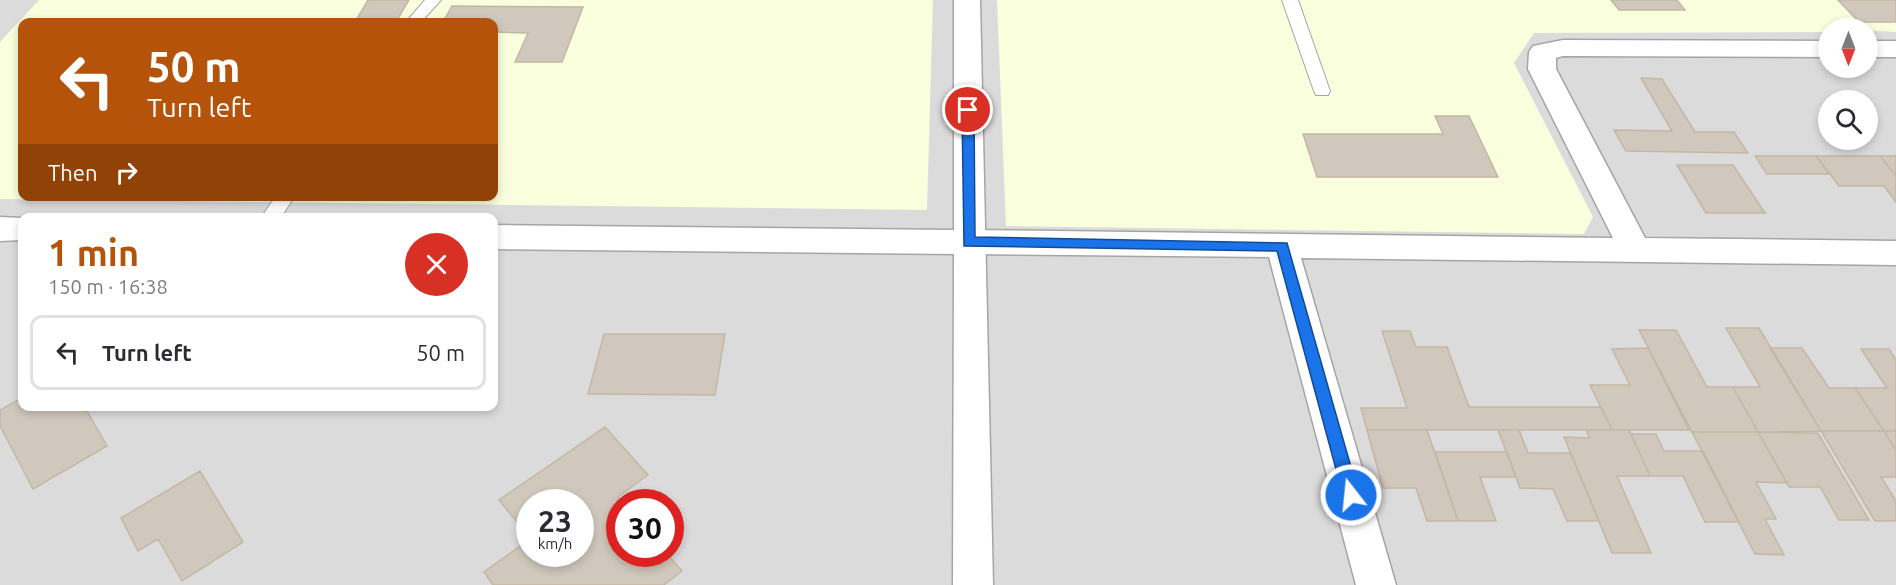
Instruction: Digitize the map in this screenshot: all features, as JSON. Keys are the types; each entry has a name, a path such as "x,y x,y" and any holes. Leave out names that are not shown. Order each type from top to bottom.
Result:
{"street":[{"path":"967,0 973,585"},
{"path":"1635,250 1542,69 1542,52 1563,48 1818,49"},
{"path":"1878,49 1896,49"},
{"path":"0,229 18,229"},
{"path":"498,237 1896,253"},
{"path":"1282,246 1376,585"}],"lane":[{"path":"417,18 433,0"},
{"path":"1290,0 1322,91"}],"shaded area":[{"path":"0,0 1896,0 1896,585 0,585"},
{"path":"39,0 933,0 927,210 169,201 498,201 498,18 22,18"},
{"path":"997,0 1896,0 1896,32 1878,31 1878,18 1818,18 1818,32 1534,33 1514,63 1593,217 1584,234 1006,226"},
{"path":"18,23 18,199 0,199 0,42"}],"building":[{"path":"368,0 409,0 398,18 357,18"},
{"path":"1611,0 1677,0 1685,10 1619,10"},
{"path":"1838,0 1896,0 1896,22 1878,22 1878,18 1855,18"},
{"path":"452,6 583,7 562,62 515,62 528,33 498,32 498,18 445,18"},
{"path":"1641,78 1662,79 1695,132 1734,132 1748,153 1626,151 1614,130 1672,131"},
{"path":"1435,116 1469,116 1498,177 1317,177 1303,134 1443,134"},
{"path":"1755,156 1816,156 1829,174 1767,174"},
{"path":"1816,156 1880,156 1896,176 1896,202 1884,186 1839,186"},
{"path":"1880,156 1896,156 1896,176"},
{"path":"1677,165 1733,165 1765,213 1706,213"},
{"path":"1726,328 1759,328 1821,431 1758,432 1733,387 1760,387"},
{"path":"1639,330 1676,330 1707,387 1733,387 1758,432 1692,432"},
{"path":"1382,331 1410,331 1416,347 1447,347 1469,407 1601,407 1612,430 1367,430 1361,408 1407,408"},
{"path":"604,334 725,334 715,395 588,394"},
{"path":"1648,348 1689,430 1612,430 1590,385 1630,385 1612,349"},
{"path":"1770,348 1802,348 1829,388 1855,388 1884,431 1821,431"},
{"path":"1861,349 1889,349 1896,360 1896,431 1884,431 1855,388 1887,388"},
{"path":"18,400 18,411 87,411 107,446 33,489 0,426 0,410"},
{"path":"605,427 648,475 629,489 606,489 606,567 678,567 682,571 664,585 493,585 484,572 516,549 516,567 594,567 594,489 516,489 516,521 499,500"},
{"path":"1367,430 1427,430 1458,521 1427,521 1416,488 1383,488"},
{"path":"1498,430 1519,430 1528,453 1571,453 1599,521 1567,521 1553,489 1520,488"},
{"path":"1586,430 1629,430 1650,476 1617,476 1651,553 1612,553 1564,437 1590,438"},
{"path":"1821,431 1884,431 1896,450 1896,477 1881,477 1896,501 1896,521 1875,521"},
{"path":"1884,431 1896,431 1896,450"},
{"path":"1692,432 1758,432 1787,483 1756,482 1776,519 1765,519 1784,555 1755,554"},
{"path":"1758,432 1818,433 1869,520 1839,520 1820,487 1789,487"},
{"path":"1631,434 1656,434 1664,451 1703,451 1739,522 1705,522 1683,476 1650,476"},
{"path":"1435,452 1507,452 1516,477 1480,477 1496,521 1458,521"},
{"path":"200,471 243,542 182,581 158,539 138,551 121,518"}],"route":[{"path":"968,110 969,242 1282,246 1351,495"}]}
